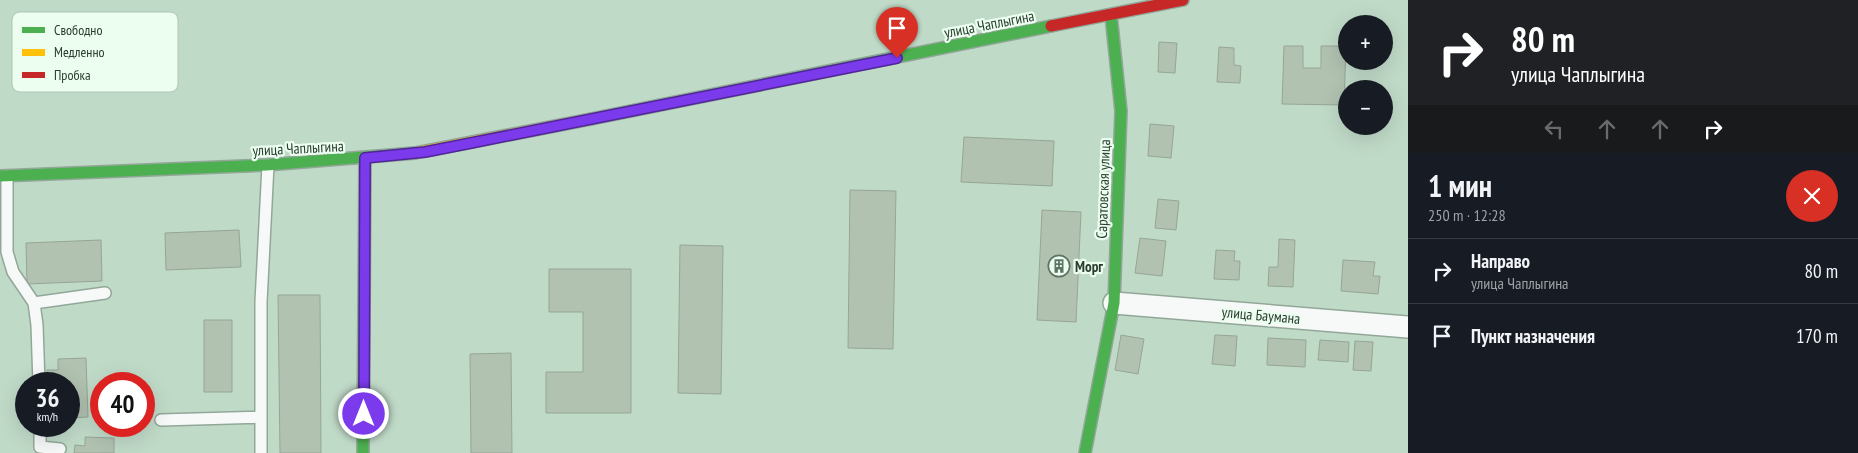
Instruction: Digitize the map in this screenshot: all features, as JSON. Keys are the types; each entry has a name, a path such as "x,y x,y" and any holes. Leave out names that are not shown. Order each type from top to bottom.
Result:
{"main road":[{"name":"улица Чаплыгина","path":"3,176 268,165 425,152 1182,0"},
{"name":"Саратовская улица","path":"1085,453 1114,302 1122,110 1111,15"},
{"path":"363,453 365,158"}],"street":[{"name":"улица Баумана","path":"1114,302 1408,327"}],"lane":[{"path":"261,453 261,302 268,165"},
{"path":"3,176 7,252 13,272 34,303 37,325 39,372"},
{"path":"34,303 105,294"},
{"path":"161,420 261,418"},
{"path":"40,437 40,446 60,449"}],"building":[{"path":"1159,42 1177,43 1175,73 1158,72"},
{"path":"1284,46 1303,46 1303,68 1321,68 1321,46 1338,46 1338,70 1345,70 1345,80 1338,80 1338,105 1282,104"},
{"path":"1219,47 1234,48 1234,65 1241,66 1240,83 1217,82"},
{"path":"1150,124 1174,126 1171,158 1148,156"},
{"path":"964,137 1054,141 1052,186 961,182"},
{"path":"850,190 896,191 893,349 848,348"},
{"path":"1158,199 1179,201 1176,230 1155,228"},
{"name":"Морг","path":"1042,210 1081,212 1076,322 1037,320"},
{"path":"239,230 241,267 166,270 165,233"},
{"path":"1140,238 1166,241 1162,276 1135,273"},
{"path":"1279,239 1295,240 1293,287 1268,286 1269,267 1278,267"},
{"path":"101,240 102,281 27,284 26,243"},
{"path":"680,245 723,246 721,394 678,393"},
{"path":"1216,250 1235,251 1234,261 1240,261 1239,280 1214,279"},
{"path":"1343,260 1375,262 1373,276 1380,276 1378,294 1341,291"},
{"path":"549,269 631,269 631,413 546,413 546,372 583,372 583,312 549,312"},
{"path":"278,295 320,295 321,453 280,453"},
{"path":"204,320 232,320 232,392 204,392"},
{"path":"1121,335 1144,339 1138,374 1115,370"},
{"path":"1215,335 1237,336 1235,366 1212,364"},
{"path":"1268,338 1306,340 1305,367 1267,365"},
{"path":"1320,340 1349,342 1348,362 1318,360"},
{"path":"1355,341 1373,342 1371,371 1353,370"},
{"path":"511,353 512,453 471,453 470,354"},
{"path":"86,358 88,417 80,417 80,372 47,372 47,370 58,370 58,359"},
{"path":"85,437 114,438 114,453 74,453 75,445 85,446"}],"traffic: fast":[{"path":"1085,453 1114,303 1121,111 1111,15"},
{"path":"591,119 1051,26"},
{"path":"0,176 266,165 415,153"},
{"path":"363,453 365,158"}],"traffic: slow":[{"path":"415,153 591,119"}],"traffic: jam":[{"path":"1051,26 1183,0"}],"place":[{"name":"Морг","path":"1059,266"}],"route":[{"path":"364,414 365,158 425,152 897,58"}]}
